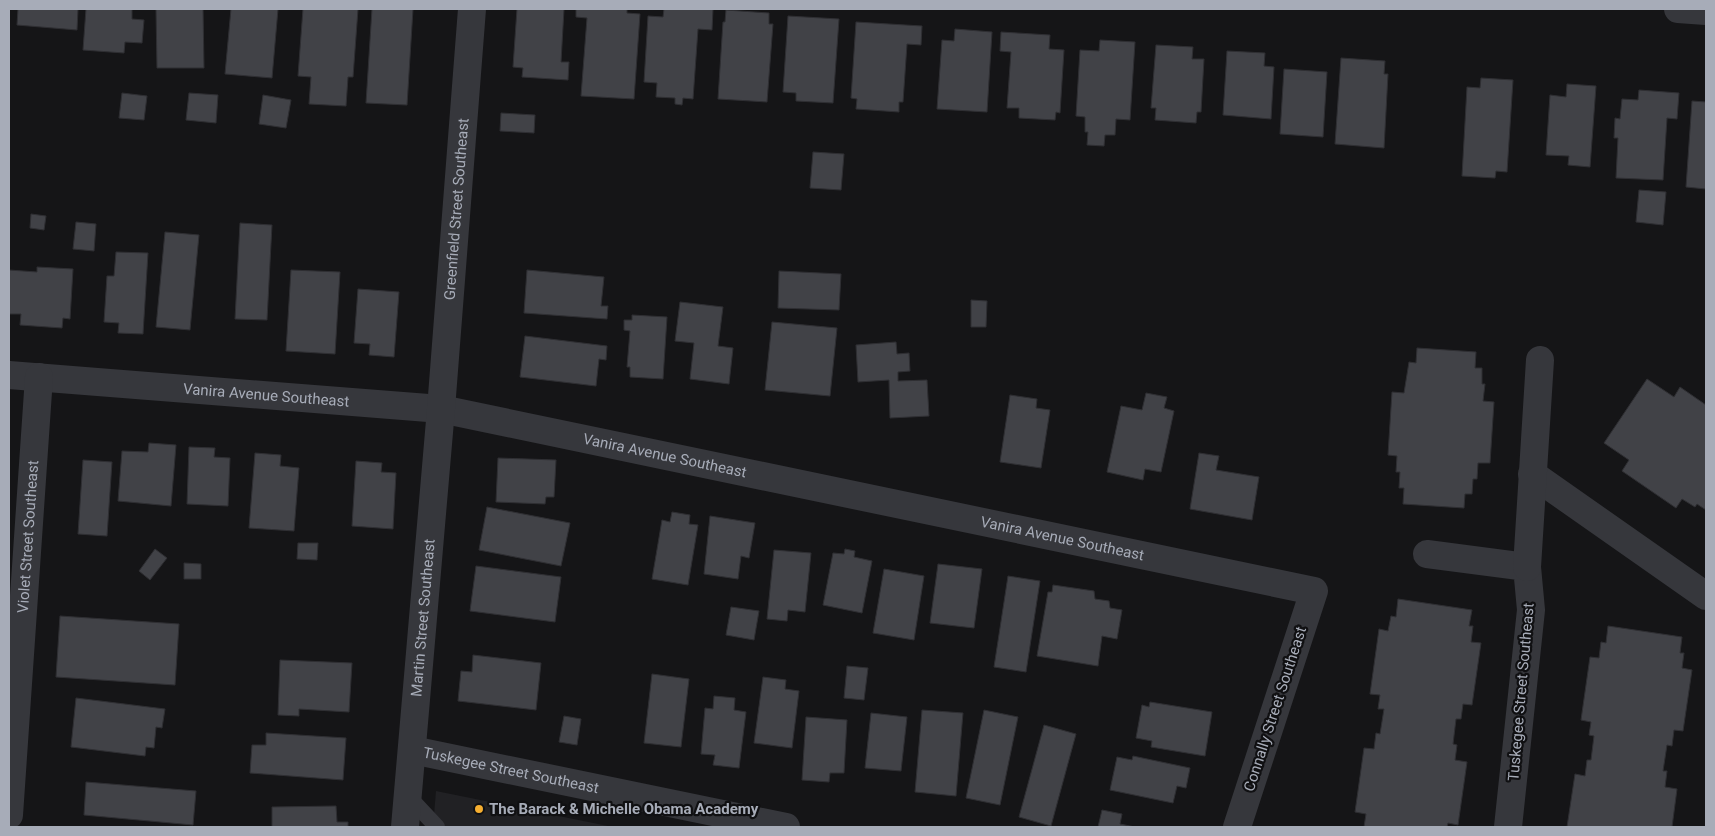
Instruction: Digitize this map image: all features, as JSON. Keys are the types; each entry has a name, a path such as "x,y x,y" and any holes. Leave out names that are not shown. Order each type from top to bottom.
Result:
{"street":[{"name":"Greenfield Street Southeast","path":"441,409 472,9"},
{"path":"1678,9 1706,11"},
{"name":"Tuskegee Street Southeast","path":"1508,827 1531,610 1527,567 1540,360"},
{"name":"Vanira Avenue Southeast","path":"9,375 441,409 1314,592"},
{"name":"Violet Street Southeast","path":"9,815 39,377"},
{"name":"Martin Street Southeast","path":"405,827 441,409"},
{"path":"1532,474 1706,596"},
{"path":"1427,554 1527,567"},
{"name":"Connally Street Southeast","path":"1237,827 1314,592"},
{"name":"Tuskegee Street Southeast","path":"412,750 786,827"}],"lane":[{"path":"408,796 437,827"}],"shaded area":[{"name":"The Barack & Michelle Obama Academy","path":"436,791 613,827 433,827"}],"building":[{"path":"18,9 78,9 77,30 17,25"},
{"path":"86,9 132,9 132,19 144,20 142,43 125,42 124,53 83,50"},
{"path":"156,9 203,9 204,68 157,68"},
{"path":"231,9 278,9 272,78 225,74"},
{"path":"303,9 358,9 353,77 348,77 346,106 309,104 311,77 298,76"},
{"path":"372,9 413,9 407,105 366,103"},
{"path":"517,9 564,9 561,62 569,62 568,80 522,77 523,68 513,67"},
{"path":"576,9 627,9 627,13 640,14 634,99 581,96 587,18 576,17"},
{"path":"664,9 713,9 712,30 698,29 693,99 683,98 682,105 675,104 675,98 656,97 657,83 644,82 648,16 663,17"},
{"path":"726,10 769,13 769,24 773,24 767,102 718,99 723,22 725,22"},
{"path":"788,16 839,19 833,103 796,101 796,93 783,92"},
{"path":"856,22 922,26 921,45 907,44 903,102 899,102 899,112 856,109 857,99 851,98"},
{"path":"955,29 992,32 987,112 937,109 942,40 954,41"},
{"path":"1001,32 1050,35 1049,49 1064,50 1060,113 1056,112 1055,120 1019,118 1019,108 1007,108 1011,52 1000,51"},
{"path":"1100,40 1135,42 1130,120 1116,119 1115,135 1105,135 1104,146 1087,145 1088,132 1085,132 1085,117 1076,116 1080,50 1099,51"},
{"path":"1156,45 1193,47 1192,59 1204,59 1201,112 1197,112 1196,123 1155,120 1156,108 1151,108"},
{"path":"1227,51 1265,53 1264,66 1274,67 1271,119 1223,115"},
{"path":"1341,58 1385,61 1384,74 1388,74 1384,148 1335,144"},
{"path":"1284,69 1327,72 1323,137 1280,134"},
{"path":"1481,78 1513,80 1507,172 1496,171 1495,178 1462,176 1467,87 1480,88"},
{"path":"1567,84 1596,86 1590,167 1568,165 1569,156 1546,155 1550,95 1566,97"},
{"path":"1639,90 1679,93 1677,119 1667,118 1663,180 1616,178 1618,138 1614,138 1615,118 1620,119 1622,99 1638,100"},
{"path":"122,93 147,96 144,120 119,118"},
{"path":"189,93 218,95 216,123 186,120"},
{"path":"263,95 291,100 286,128 259,124"},
{"path":"1692,101 1706,102 1706,189 1686,187"},
{"path":"501,113 535,115 534,133 500,131"},
{"path":"813,152 844,154 841,190 810,188"},
{"path":"1639,190 1666,192 1663,225 1636,222"},
{"path":"31,214 46,216 44,230 30,228"},
{"path":"76,222 96,224 94,251 73,249"},
{"path":"240,223 272,225 267,320 235,319"},
{"path":"165,232 199,235 190,330 156,327"},
{"path":"116,252 148,253 143,334 118,333 119,323 104,322 107,276 114,276"},
{"path":"37,267 73,269 70,319 63,318 62,328 20,325 21,314 9,314 9,270 37,272"},
{"path":"291,270 340,272 335,354 286,351"},
{"path":"527,270 604,277 601,306 608,306 607,319 524,313"},
{"path":"779,271 841,274 839,310 778,308"},
{"path":"358,289 399,292 394,357 369,355 370,344 354,343"},
{"path":"971,300 987,301 986,327 971,327"},
{"path":"680,302 723,307 718,346 733,348 729,384 690,379 694,343 675,341"},
{"path":"632,315 667,317 663,379 630,377 630,367 627,367 630,331 624,330 624,320 632,320"},
{"path":"772,322 837,328 830,396 765,390"},
{"path":"525,336 607,346 606,360 599,359 596,386 520,377"},
{"path":"896,342 897,354 909,353 910,371 898,372 898,381 927,380 929,416 890,418 889,380 858,382 856,345"},
{"path":"1417,348 1476,352 1475,368 1482,368 1482,384 1485,384 1483,401 1494,402 1490,463 1478,463 1477,479 1473,479 1472,494 1465,494 1464,508 1403,504 1404,488 1399,488 1400,472 1396,472 1397,456 1388,455 1392,392 1404,393 1409,362 1416,363"},
{"path":"1647,379 1674,397 1680,387 1706,405 1706,510 1697,504 1695,507 1682,499 1676,508 1622,471 1629,460 1604,443"},
{"path":"1146,393 1167,397 1164,408 1174,411 1161,472 1145,469 1143,480 1107,472 1121,406 1142,410"},
{"path":"1010,395 1037,399 1036,408 1050,410 1041,468 1000,462"},
{"path":"149,443 176,445 171,506 118,501 122,451 148,452"},
{"path":"189,447 215,448 214,457 230,458 228,506 187,504"},
{"path":"255,453 281,455 280,466 299,468 294,531 249,528"},
{"path":"1199,453 1219,456 1216,470 1259,477 1252,520 1190,509"},
{"path":"498,458 556,460 554,497 546,497 545,504 496,502"},
{"path":"83,460 112,462 107,536 78,534"},
{"path":"356,461 382,463 381,472 396,473 393,529 352,526"},
{"path":"487,507 570,523 561,566 479,550"},
{"path":"672,512 690,515 689,524 698,525 688,585 652,579 662,520 670,522"},
{"path":"710,516 755,523 749,558 741,556 738,579 704,574"},
{"path":"298,543 318,543 317,560 297,559"},
{"path":"155,549 167,558 150,580 139,571"},
{"path":"845,549 855,551 854,557 872,561 862,613 823,605 833,553 844,554"},
{"path":"774,550 811,553 805,612 788,610 787,621 767,619"},
{"path":"184,563 201,564 201,579 184,579"},
{"path":"938,564 982,569 974,628 930,623"},
{"path":"476,566 561,577 555,622 470,611"},
{"path":"884,569 924,576 914,640 873,633"},
{"path":"1008,576 1040,581 1026,672 994,667"},
{"path":"1053,585 1094,591 1095,599 1109,601 1110,608 1122,610 1117,639 1102,636 1098,666 1037,656 1048,592 1052,592"},
{"path":"1398,599 1472,610 1469,626 1473,626 1471,642 1481,643 1472,705 1463,704 1461,719 1456,719 1453,744 1457,745 1455,760 1467,762 1458,825 1448,823 1447,827 1364,827 1366,814 1355,812 1364,748 1374,749 1376,733 1380,734 1384,709 1378,709 1380,695 1370,694 1379,629 1388,631 1391,616 1396,617"},
{"path":"731,607 759,611 754,640 726,635"},
{"path":"60,616 179,624 175,685 56,677"},
{"path":"1608,626 1682,637 1680,653 1684,653 1682,668 1692,670 1683,731 1674,730 1672,746 1667,745 1663,771 1667,771 1665,787 1677,789 1672,827 1567,827 1575,774 1585,776 1587,760 1591,760 1594,736 1589,735 1591,722 1581,720 1590,657 1599,658 1601,642 1606,643"},
{"path":"473,655 541,663 536,710 458,701 461,671 472,672"},
{"path":"280,660 352,663 349,712 299,709 299,716 278,715"},
{"path":"847,666 868,668 864,700 844,698"},
{"path":"652,674 689,679 681,747 644,743"},
{"path":"763,677 786,680 785,689 799,691 792,748 754,743"},
{"path":"714,696 735,698 734,710 746,712 739,768 713,765 715,755 701,754 705,708 713,709"},
{"path":"76,698 165,709 162,728 156,727 154,748 146,747 145,756 71,747"},
{"path":"1150,702 1212,712 1205,756 1151,747 1152,741 1136,738 1142,705 1149,707"},
{"path":"922,710 963,713 956,796 915,792"},
{"path":"984,710 1018,717 1000,805 966,798"},
{"path":"871,713 907,717 901,771 865,768"},
{"path":"564,716 581,719 577,745 559,742"},
{"path":"806,717 847,720 844,773 830,773 829,782 802,780"},
{"path":"1044,725 1076,734 1051,826 1019,817"},
{"path":"266,733 346,738 343,780 250,773 252,745 266,745"},
{"path":"1133,756 1190,768 1186,788 1177,786 1173,803 1110,790 1117,757 1132,760"},
{"path":"86,782 196,791 193,825 84,815"},
{"path":"336,806 337,822 348,822 348,827 272,827 272,807"},
{"path":"1102,810 1122,814 1120,824 1135,827 1098,827"}],"place":[{"name":"The Barack & Michelle Obama Academy","path":"479,809"}]}
